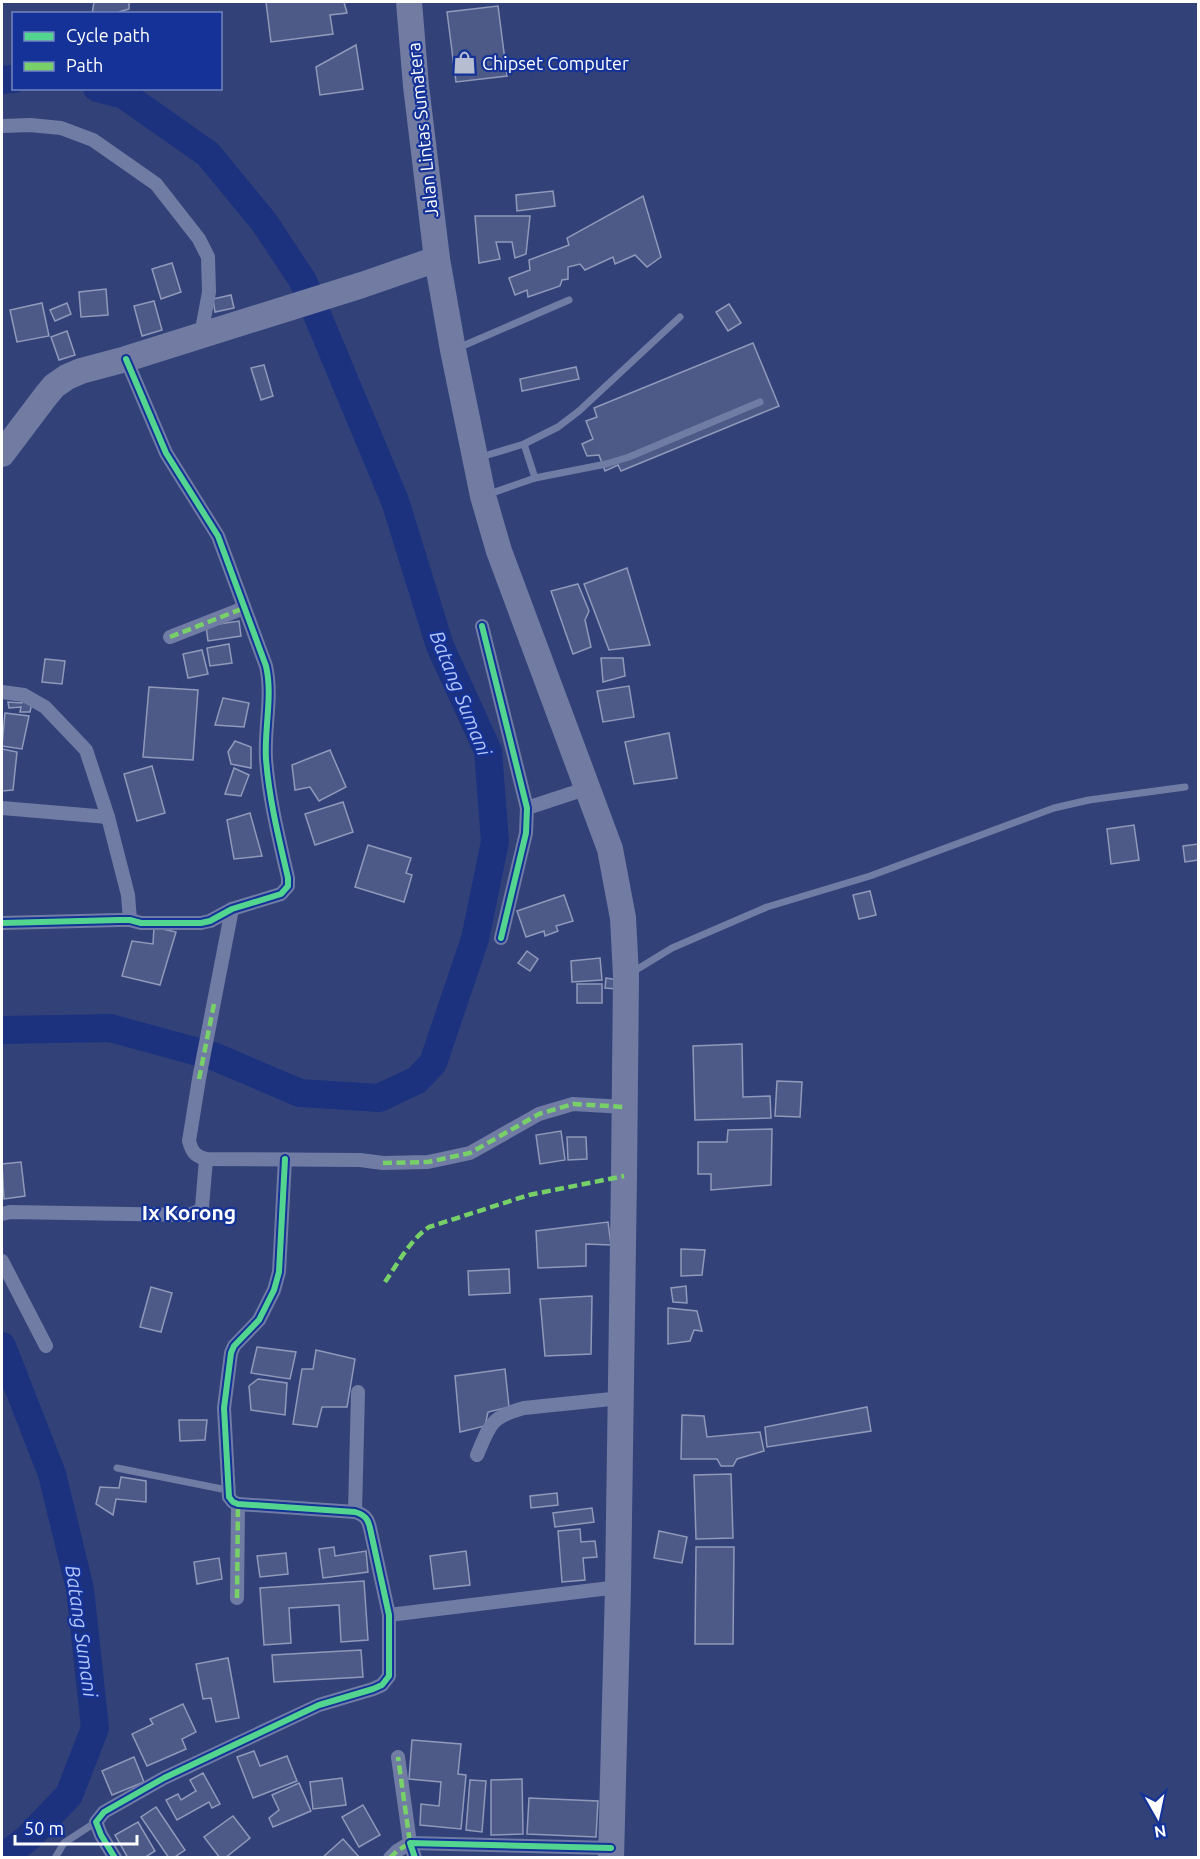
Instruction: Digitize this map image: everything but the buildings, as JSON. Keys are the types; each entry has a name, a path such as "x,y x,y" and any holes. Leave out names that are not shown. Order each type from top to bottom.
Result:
{"highway":[{"name":"Jalan Lintas Sumatera","path":"409,2 416,86 437,259 483,496 499,551 610,849 622,909 626,976 618,1587 611,1853"},
{"path":"2,452 54,386 67,377 362,285 437,259"}],"street":[{"path":"2,126 30,125 61,128 93,140 156,184 200,239 208,257 209,292 201,335"},
{"path":"2,923 210,921 232,909 280,894 288,886 274,818 266,760 268,674 218,536 166,453 126,359"},
{"path":"171,637 244,608"},
{"path":"482,626 527,808 526,833 501,938"},
{"path":"2,692 24,695 45,707 83,746 89,757 108,817 128,895 130,920"},
{"path":"527,808 588,788"},
{"path":"2,808 108,817"},
{"path":"232,909 189,1141 196,1157 206,1160 360,1160 383,1163 428,1161 470,1153 539,1114 573,1104 624,1107"},
{"path":"115,1857 101,1835 96,1822 104,1812 164,1778 319,1705 382,1685 389,1676 389,1615 368,1521 363,1515 355,1512 238,1504 229,1497 227,1490 224,1408 231,1353 234,1346 259,1320 274,1290 279,1272 285,1159"},
{"path":"2,1214 10,1212 189,1215 199,1211 203,1202 206,1160"},
{"path":"2,1261 46,1346"},
{"path":"355,1512 358,1392"},
{"path":"477,1455 489,1426 498,1417 510,1412 524,1408 621,1398"},
{"path":"237,1598 238,1504"},
{"path":"389,1615 618,1587"},
{"path":"398,1757 410,1843 416,1857"},
{"path":"390,1857 410,1843 611,1853"}],"lane":[{"path":"453,350 569,300"},
{"path":"475,458 524,444 558,427 579,411 680,317"},
{"path":"483,496 535,478 629,458 760,402"},
{"path":"524,444 535,478"},
{"path":"626,976 672,948 767,908 870,876 1054,808 1089,800 1185,787"},
{"path":"117,1468 227,1490"},
{"path":"55,1857 64,1843 96,1822"}],"waterway":[{"name":"Batang Sumani","path":"2,80 12,79"},
{"name":"Batang Sumani","path":"2,1030 110,1028 213,1056 300,1093 379,1098 417,1080 433,1063 475,939 495,842 488,751 440,646 395,501 303,281 264,222 208,154 124,95 105,90"},
{"name":"Batang Sumani","path":"2,1346 52,1474 80,1589 95,1728 69,1795 28,1838 2,1858"}],"marked path":[{"path":"170,637 244,608"},
{"path":"199,1079 214,1004"},
{"path":"383,1163 428,1162 470,1153 539,1114 573,1104 624,1107"},
{"path":"385,1282 410,1245 429,1227 529,1195 624,1176"},
{"path":"237,1598 238,1504"},
{"path":"390,1858 410,1843 398,1757"}],"cycle path":[{"path":"2,923 119,920 141,923 201,923 210,921 232,909 281,894 288,886 267,774 269,689 266,666 218,536 166,453 126,359"},
{"path":"482,626 527,808 526,833 501,938"},
{"path":"115,1858 96,1822 104,1812 164,1778 319,1705 382,1685 389,1676 389,1615 366,1518 355,1512 238,1504 229,1497 224,1408 231,1353 234,1346 259,1320 274,1290 279,1272 285,1159"},
{"path":"415,1858 410,1843 611,1848"}],"place":[{"name":"Chipset Computer","path":"464,63"}],"district":[{"name":"Ix Korong","path":"189,1212"}]}
